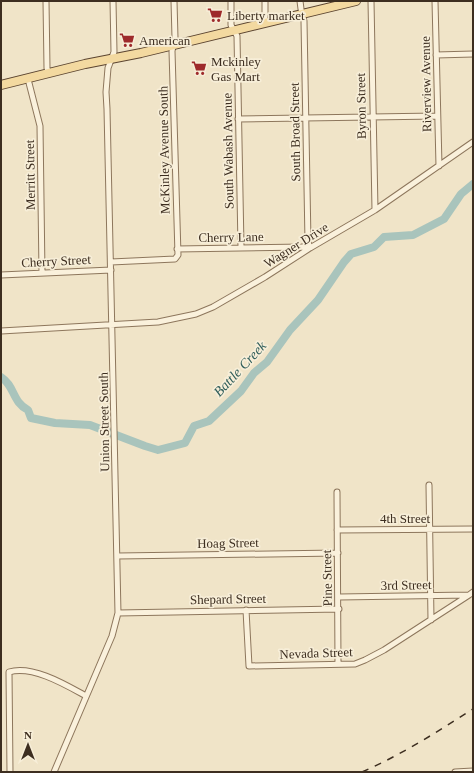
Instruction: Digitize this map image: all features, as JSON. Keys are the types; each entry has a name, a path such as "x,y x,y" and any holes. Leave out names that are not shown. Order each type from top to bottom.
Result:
{"main road":[{"path":"1,85 85,64 112,60 356,1"}],"street":[{"path":"46,1 47,68 49,74"},
{"name":"Union Street South","path":"54,772 112,636 118,613 113,325 108,109 106,92 108,68 114,52 113,1"},
{"name":"McKinley Avenue South","path":"111,262 175,259 178,255 172,51 175,38 174,1"},
{"name":"South Wabash Avenue","path":"231,1 231,25 237,36 241,247"},
{"path":"265,1 265,23"},
{"name":"South Broad Street","path":"300,1 304,21 308,242 310,248"},
{"name":"Byron Street","path":"371,1 372,117 375,210"},
{"name":"Riverview Avenue","path":"435,1 439,166"},
{"path":"436,55 473,54"},
{"name":"Merritt Street","path":"28,79 40,126 42,273"},
{"path":"238,119 437,116"},
{"name":"Wagner Drive","path":"1,331 158,322 196,314 213,307 265,277 310,248 375,210 473,142"},
{"name":"Cherry Lane","path":"177,248 310,248"},
{"name":"Cherry Street","path":"1,275 111,270"},
{"path":"429,485 431,620"},
{"name":"Pine Street","path":"337,492 338,664"},
{"name":"4th Street","path":"337,530 473,529"},
{"name":"Hoag Street","path":"118,556 338,552"},
{"name":"3rd Street","path":"338,597 471,594"},
{"name":"Nevada Street","path":"246,610 249,666 355,664 365,660 471,594"},
{"name":"Shepard Street","path":"118,613 338,609"},
{"path":"10,772 10,672 34,672 86,696"},
{"path":"455,772 473,772"}],"waterway":[{"name":"Battle Creek","path":"1,377 9,385 19,403 28,410 31,418 55,423 90,425 158,450 185,443 194,426 209,421 241,391 254,373 267,362 290,330 318,300 351,254 374,247 384,237 413,235 444,219 461,194 473,184"}],"railway":[{"path":"362,772 405,751 473,709"}],"place":[{"name":"Liberty market","path":"215,15"},
{"name":"American","path":"127,40"},
{"name":"Mckinley Gas Mart","path":"199,68"}]}
